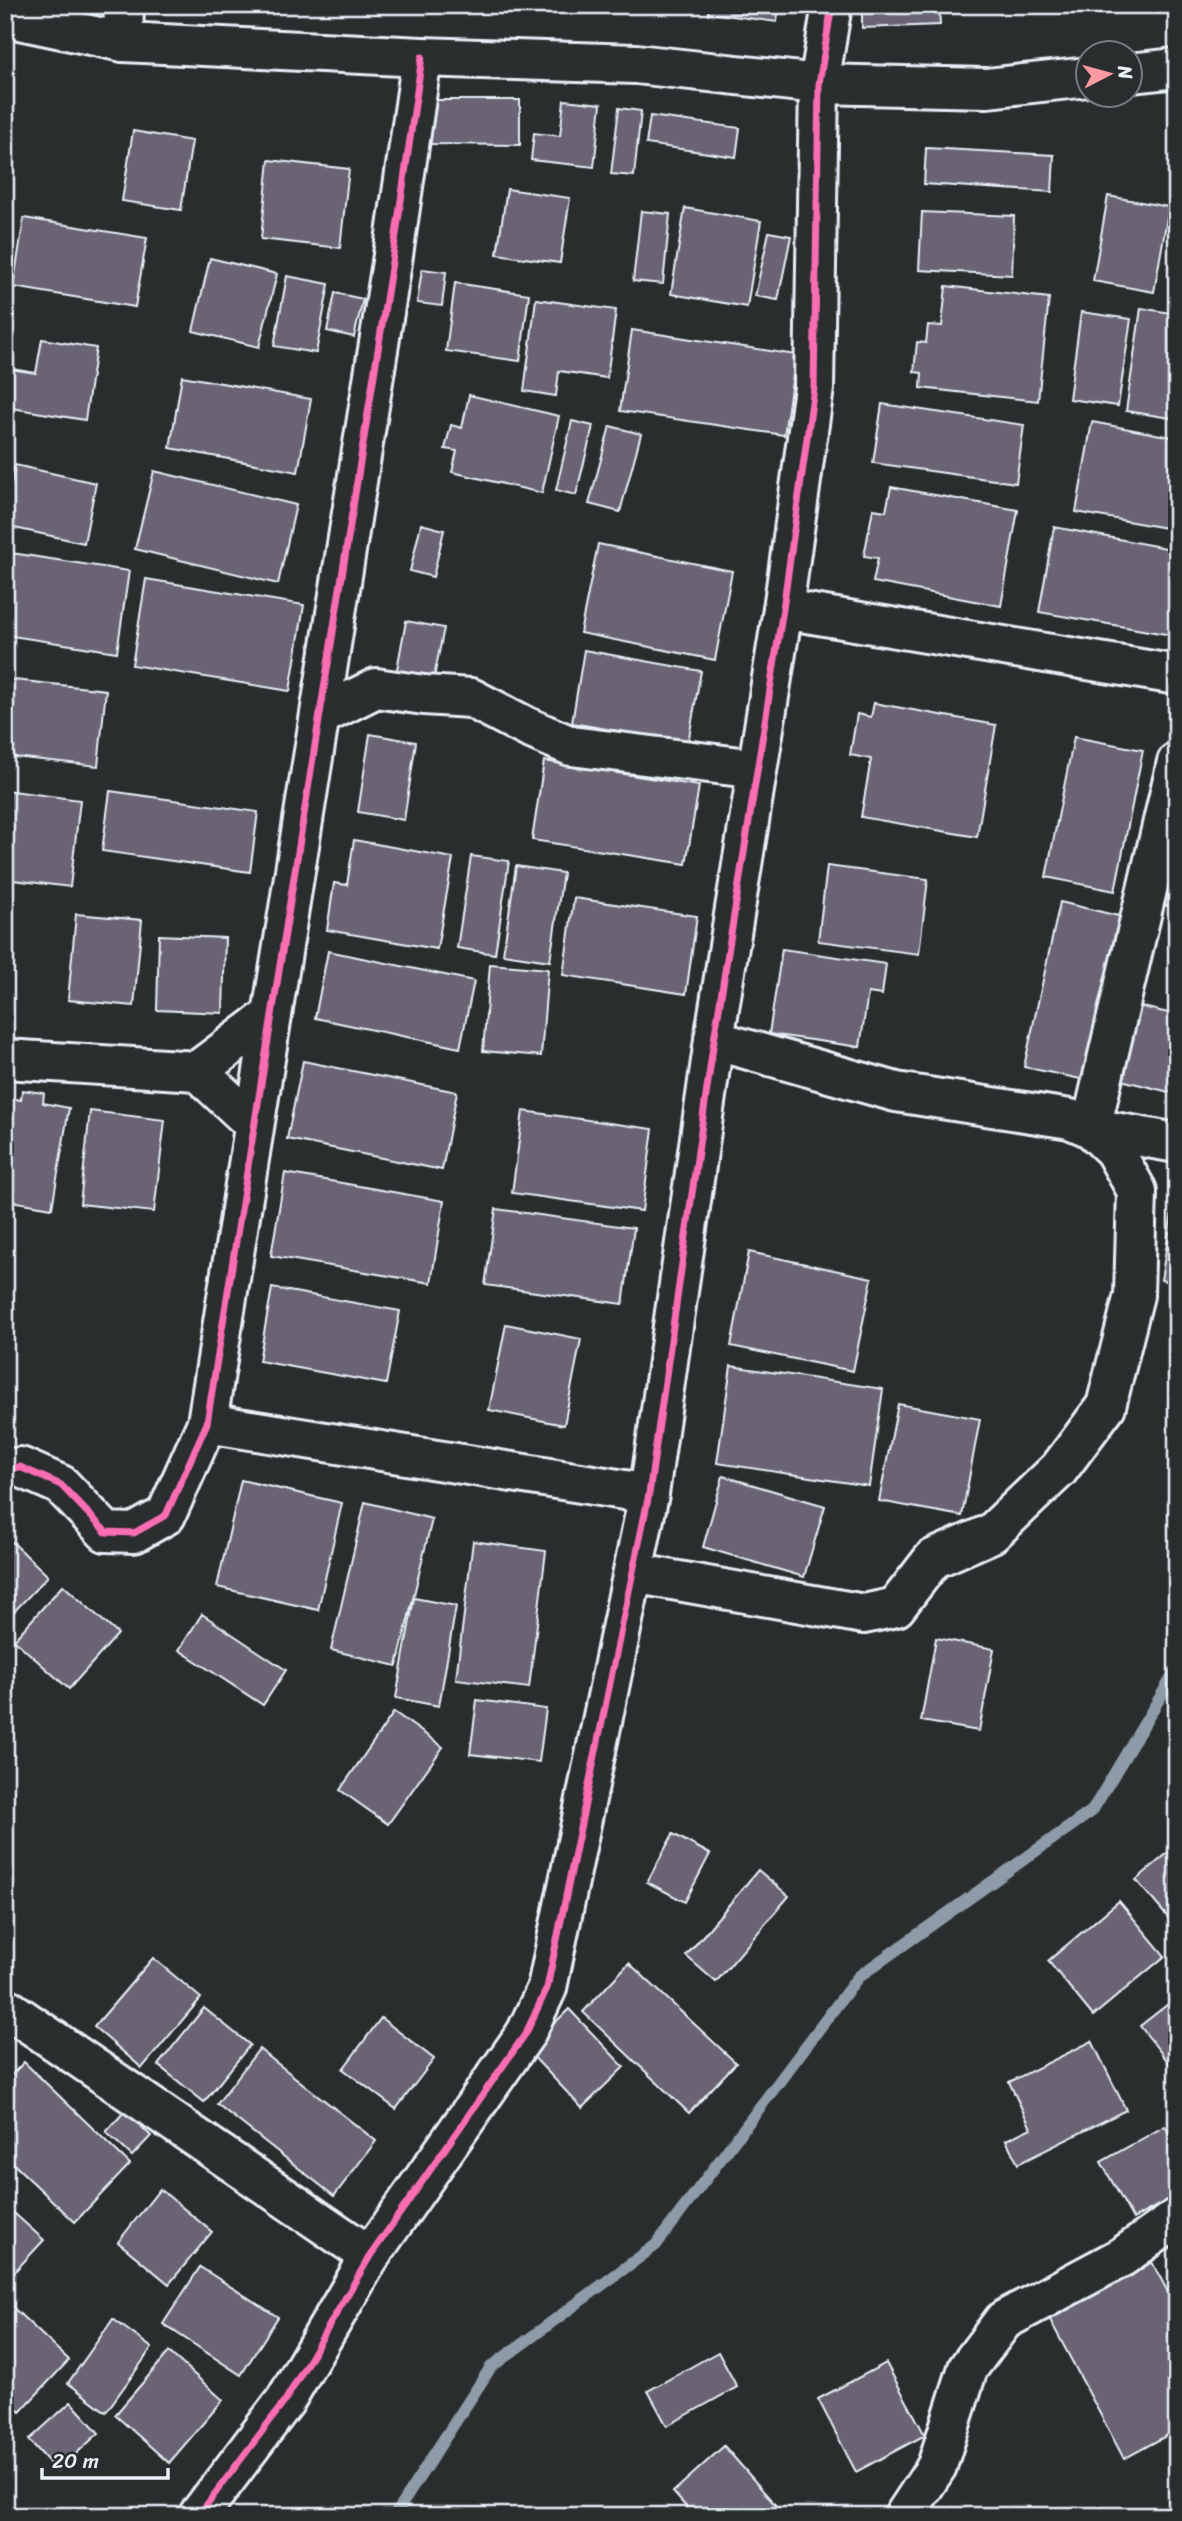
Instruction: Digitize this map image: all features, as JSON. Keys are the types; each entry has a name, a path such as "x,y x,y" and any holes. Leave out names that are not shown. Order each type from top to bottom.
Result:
{"street":[{"path":"198,2516 285,2402 370,2256 526,2033 547,1989 649,1494 714,1040 783,609 814,388 819,84 832,5"},
{"path":"5,17 123,23 422,57 636,64 819,84 987,88 1074,79"},
{"path":"5,1469 20,1467 61,1485 106,1532 134,1533 166,1514 207,1423 422,57"},
{"path":"1144,71 1177,68"},
{"path":"783,609 1177,675"},
{"path":"320,716 376,688 471,698 571,746 757,769"},
{"path":"1091,1128 1177,762"},
{"path":"197,1071 272,1015"},
{"path":"714,1040 896,1092 1070,1119 1091,1128 1177,1143"},
{"path":"5,1059 197,1071 254,1124"},
{"path":"633,1573 864,1614 896,1607 933,1559 992,1533 1059,1469 1105,1406 1133,1295 1137,1191 1114,1150 1091,1128"},
{"path":"207,1423 649,1494"},
{"path":"11,2022 370,2256"},
{"path":"904,2516 937,2466 968,2368 1004,2320 1122,2257 1177,2218"}],"building":[{"path":"409,5 563,5 563,11 409,11"},
{"path":"709,5 779,5 777,22 708,13"},
{"path":"862,5 939,5 940,25 862,28"},
{"path":"429,100 520,100 520,145 430,144"},
{"path":"564,100 601,104 594,167 531,160 534,133 560,136"},
{"path":"619,108 641,111 634,176 611,174"},
{"path":"650,116 740,128 736,157 646,144"},
{"path":"133,131 192,141 181,210 122,201"},
{"path":"926,148 1054,155 1052,192 924,184"},
{"path":"269,160 349,169 340,248 261,239"},
{"path":"507,189 570,198 560,263 497,254"},
{"path":"1108,196 1169,207 1154,292 1093,281"},
{"path":"685,208 761,221 747,307 671,294"},
{"path":"641,211 670,214 663,284 633,281"},
{"path":"922,212 1014,216 1012,275 919,270"},
{"path":"24,218 147,238 135,307 13,287"},
{"path":"769,232 791,236 778,300 755,296"},
{"path":"210,258 277,274 259,347 193,331"},
{"path":"422,269 446,272 442,306 417,303"},
{"path":"287,276 329,284 316,353 274,346"},
{"path":"455,283 529,294 520,361 446,351"},
{"path":"946,286 1049,298 1038,401 921,388 922,373 914,372 917,342 926,343 928,325 942,326"},
{"path":"335,293 363,299 354,337 327,331"},
{"path":"536,299 616,310 607,378 559,371 556,396 524,391"},
{"path":"1141,308 1177,314 1177,419 1126,411"},
{"path":"1081,312 1131,319 1118,406 1069,399"},
{"path":"632,330 796,355 784,435 620,411"},
{"path":"42,339 96,348 85,420 5,407 5,368 36,373"},
{"path":"182,376 311,399 298,472 170,448"},
{"path":"469,395 559,416 542,493 452,472 457,451 445,449 451,425 462,428"},
{"path":"882,404 1024,425 1016,483 873,463"},
{"path":"572,421 593,426 576,495 556,490"},
{"path":"1092,422 1177,438 1177,530 1076,512"},
{"path":"610,426 641,434 620,512 589,504"},
{"path":"15,465 96,483 84,543 5,526 5,513"},
{"path":"154,471 296,505 278,584 135,549"},
{"path":"891,487 1018,510 1001,606 873,582 878,558 864,556 873,509 886,511"},
{"path":"421,524 444,530 433,577 410,571"},
{"path":"1054,527 1177,550 1177,636 1039,612"},
{"path":"598,544 732,571 715,660 580,633"},
{"path":"5,552 129,571 117,652 5,635"},
{"path":"146,579 304,605 290,691 132,665"},
{"path":"406,621 444,628 432,687 395,680"},
{"path":"584,650 701,671 688,743 572,723"},
{"path":"5,679 106,690 98,766 5,756"},
{"path":"874,703 996,725 977,837 861,817 871,759 850,755 857,714 871,717"},
{"path":"370,734 416,742 404,820 358,812"},
{"path":"1074,737 1143,750 1115,891 1046,877"},
{"path":"544,761 699,786 686,864 532,840"},
{"path":"5,790 80,800 70,887 5,879"},
{"path":"110,791 258,812 250,872 102,851"},
{"path":"1177,801 1177,908 1151,902"},
{"path":"354,840 453,858 437,949 327,930 334,883 347,885"},
{"path":"471,856 509,861 495,954 457,948"},
{"path":"516,866 563,873 550,961 503,954"},
{"path":"827,866 928,879 919,954 818,941"},
{"path":"574,898 697,916 686,994 563,975"},
{"path":"1060,902 1131,919 1095,1082 1024,1067"},
{"path":"76,914 142,920 134,1006 68,1000"},
{"path":"159,935 225,938 223,1013 157,1010"},
{"path":"782,949 886,964 882,995 868,993 860,1047 769,1034"},
{"path":"328,951 474,981 460,1048 315,1018"},
{"path":"490,964 548,969 541,1056 483,1051"},
{"path":"1134,1005 1177,1015 1177,1094 1117,1079"},
{"path":"303,1061 457,1092 442,1170 287,1139"},
{"path":"22,1090 44,1093 43,1103 69,1108 52,1208 5,1200 5,1124 10,1098 21,1100"},
{"path":"90,1111 165,1120 154,1212 80,1204"},
{"path":"523,1111 653,1129 642,1211 512,1193"},
{"path":"285,1173 444,1201 431,1283 271,1256"},
{"path":"1174,1200 1177,1200 1177,1283 1161,1280"},
{"path":"496,1209 634,1228 623,1304 485,1285"},
{"path":"749,1252 872,1278 853,1371 731,1346"},
{"path":"272,1288 400,1311 386,1384 259,1361"},
{"path":"506,1324 581,1339 564,1425 489,1410"},
{"path":"731,1366 883,1389 869,1486 717,1463"},
{"path":"898,1404 980,1419 962,1516 879,1501"},
{"path":"723,1476 825,1506 804,1577 703,1547"},
{"path":"241,1480 342,1503 318,1610 217,1587"},
{"path":"365,1502 432,1519 397,1666 331,1650"},
{"path":"5,1535 48,1576 5,1621"},
{"path":"473,1541 546,1551 529,1688 456,1679"},
{"path":"63,1585 118,1634 69,1689 14,1640"},
{"path":"414,1598 456,1606 439,1706 396,1698"},
{"path":"202,1614 286,1670 263,1705 179,1650"},
{"path":"936,1638 994,1649 979,1731 921,1721"},
{"path":"477,1700 546,1709 539,1762 470,1754"},
{"path":"394,1712 443,1747 388,1824 340,1790"},
{"path":"673,1834 710,1854 685,1902 647,1882"},
{"path":"1177,1845 1177,1914 1170,1920 1136,1880"},
{"path":"758,1870 789,1896 716,1982 686,1956"},
{"path":"1119,1901 1165,1956 1093,2016 1048,1961"},
{"path":"153,1958 201,1998 142,2068 94,2027"},
{"path":"629,1963 736,2063 689,2113 583,2012"},
{"path":"1177,1997 1177,2073 1140,2026"},
{"path":"204,2008 250,2045 204,2102 158,2065"},
{"path":"569,2009 624,2067 582,2108 527,2050"},
{"path":"381,2018 434,2059 396,2109 343,2069"},
{"path":"1092,2041 1126,2110 1018,2164 1006,2140 1031,2128 1009,2082"},
{"path":"259,2049 376,2141 334,2196 217,2104"},
{"path":"24,2062 130,2164 75,2222 5,2156 5,2082"},
{"path":"125,2111 151,2136 132,2156 106,2132"},
{"path":"1165,2126 1177,2147 1177,2195 1133,2219 1101,2162"},
{"path":"160,2189 212,2232 169,2284 118,2242"},
{"path":"5,2205 44,2240 5,2282"},
{"path":"1152,2262 1177,2309 1177,2430 1124,2459 1049,2318"},
{"path":"200,2267 278,2317 241,2375 163,2324"},
{"path":"8,2303 69,2360 20,2412 5,2398 5,2305"},
{"path":"113,2319 152,2348 106,2412 68,2383"},
{"path":"169,2352 223,2400 169,2463 115,2415"},
{"path":"718,2352 737,2387 667,2426 648,2391"},
{"path":"886,2363 925,2435 856,2472 818,2399"},
{"path":"71,2402 99,2433 57,2471 29,2440"},
{"path":"724,2446 785,2516 694,2516 673,2492"}],"waterway":[{"path":"394,2516 491,2367 656,2245 858,1977 1092,1811 1177,1669"}],"cycle path":[{"path":"198,2516 285,2401 370,2256 526,2033 547,1988 649,1494 714,1040 783,609 814,388 819,84 832,5"},
{"path":"5,1469 20,1467 61,1485 106,1532 134,1533 166,1515 207,1423 392,262 422,57"}]}
